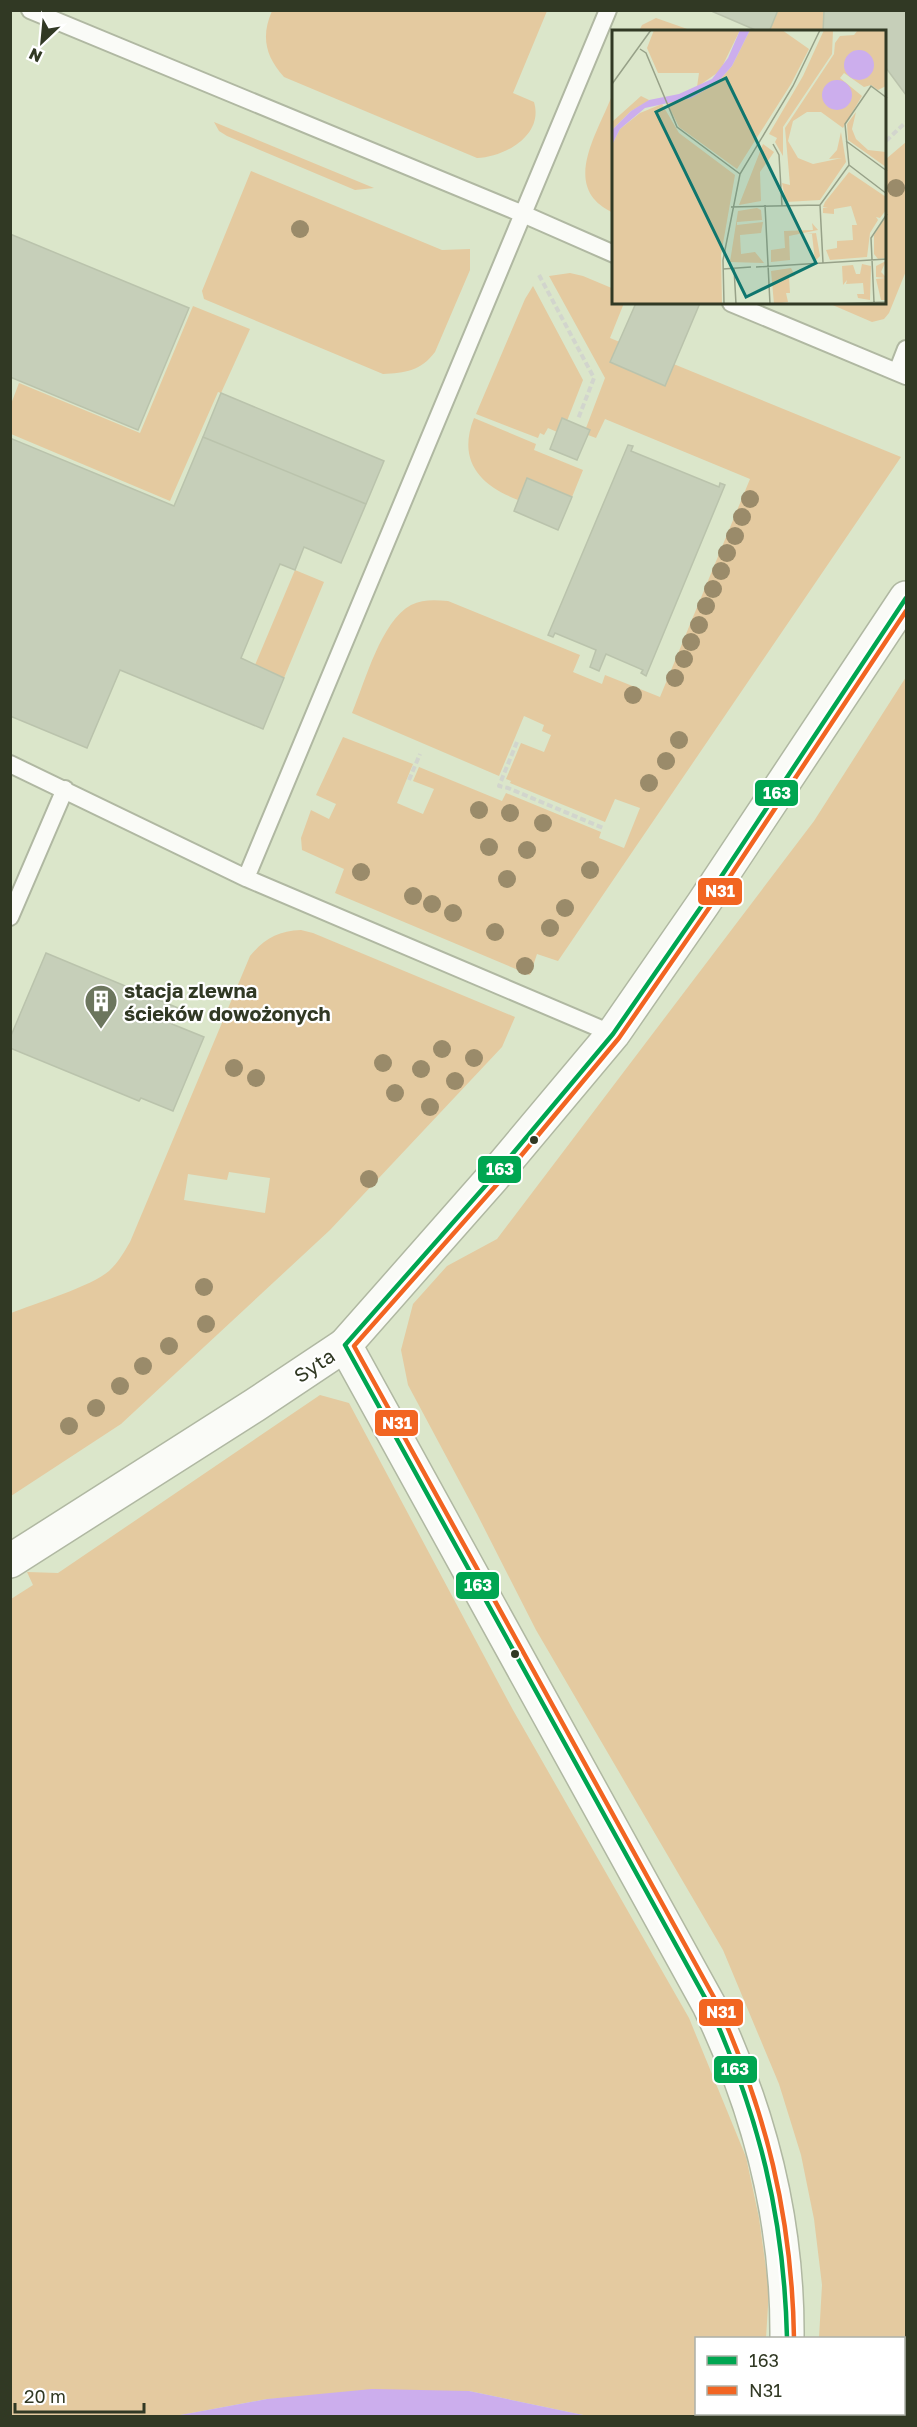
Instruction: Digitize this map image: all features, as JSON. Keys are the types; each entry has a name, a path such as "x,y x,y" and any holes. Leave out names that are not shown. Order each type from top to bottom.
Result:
{"street":[{"name":"Syta","path":"10,1561 345,1345 494,1176 613,1034 704,904 906,598"},
{"path":"345,1345 709,2004 726,2040 753,2114 769,2174 784,2264 787,2337"}],"lane":[{"path":"30,10 612,253"},
{"path":"246,878 609,10"},
{"path":"732,304 902,374 906,349"},
{"path":"10,764 246,878 613,1034"},
{"path":"10,917 65,789"}],"path":[{"path":"887,139 906,122"},
{"path":"539,275 594,378 578,419"},
{"path":"518,742 499,786 603,828"},
{"path":"409,780 420,754"}],"shaded area":[{"path":"272,11 547,11 513,93 534,102 536,114 533,125 528,134 510,149 488,157 477,158 284,77 273,61 267,46 267,29"},
{"path":"778,11 824,11 823,30 770,30"},
{"path":"656,18 690,30 640,30 642,25"},
{"path":"611,98 612,212 598,203 589,190 585,176 591,145"},
{"path":"214,122 374,188 355,190 227,136 219,131"},
{"path":"906,142 906,271 889,313 884,319 872,322 830,304 887,304 887,158"},
{"path":"251,171 442,250 470,249 470,270 435,352 430,358 412,370 383,374 204,299 202,291"},
{"path":"570,273 612,288 612,304 624,304 610,338 901,457 558,961 537,954 530,975 335,893 344,869 302,850 301,838 311,810 329,819 336,804 316,795 343,737 413,764 397,803 423,814 434,789 413,781 419,767 502,801 506,793 601,832 599,838 624,848 640,808 615,799 605,822 510,783 511,781 506,779 521,743 544,752 551,735 542,731 544,725 524,716 499,776 352,713 375,653 391,624 411,605 429,600 448,601 580,655 573,672 602,684 605,675 660,697 750,479 605,419 596,438 588,435 586,428 605,378 549,276"},
{"path":"533,286 583,380 567,421 557,432 548,428 544,435 540,433 538,438 476,414 525,299"},
{"path":"193,306 250,329 221,393 218,392 170,501 11,434 11,404 19,383 140,433"},
{"path":"474,418 536,444 534,450 583,470 572,497 528,478 518,500 483,479 470,459 468,447 469,433"},
{"path":"295,570 324,582 284,678 255,665"},
{"path":"906,677 906,2416 812,2416 905,2415 905,2337 819,2337 822,2285 814,2219 801,2155 779,2084 723,1950 536,1630 408,1385 401,1350 413,1304 447,1266 497,1239 814,821"},
{"path":"301,930 515,1017 502,1047 330,1230 121,1424 11,1496 11,1313 90,1283 109,1271 118,1261 130,1242 250,956 272,937 285,932","holes":["229,1172 270,1178 265,1213 184,1200 188,1174 227,1180"]},
{"path":"320,1395 349,1403 513,1710 689,2018 746,2157 759,2218 769,2290 766,2337 695,2337 695,2415 760,2416 588,2416 469,2391 267,2399 175,2416 11,2416 11,1599 33,1585 27,1572 58,1573"},
{"path":"372,2389 469,2391 588,2416 175,2416 267,2399"}],"building":[{"path":"709,10 778,10 770,30 755,30"},
{"path":"824,10 906,10 906,95 887,69 887,30 823,30"},
{"path":"10,234 189,308 138,430 10,377"},
{"path":"636,304 700,304 665,386 610,362"},
{"path":"221,393 384,461 366,504 203,437"},
{"path":"562,418 590,430 577,460 550,449"},
{"path":"203,437 366,504 341,563 304,547 295,570 280,564 241,658 284,678 263,729 120,670 87,748 10,716 10,438 174,506"},
{"path":"628,445 633,446 631,451 719,487 720,483 725,485 646,676 641,673 643,670 606,654 599,671 590,667 596,650 555,633 553,637 548,635"},
{"path":"527,478 572,497 558,530 514,511"},
{"name":"stacja zlewna ścieków dowożonych","path":"46,953 178,1008 172,1024 204,1037 173,1111 141,1098 139,1101 10,1048 10,1038"}],"transit line":[{"name":"163","path":"345,1345 494,1176 613,1034 703,904 906,598"},
{"name":"N31","path":"794,2337 788,2250 773,2165 749,2083 716,2001 354,1346 500,1181 619,1038 709,908 906,611"},
{"name":"163","path":"345,1345 709,2005 742,2087 766,2167 781,2250 787,2337"}],"place":[{"name":"stacja zlewna ścieków dowożonych","path":"101,1030"}]}
